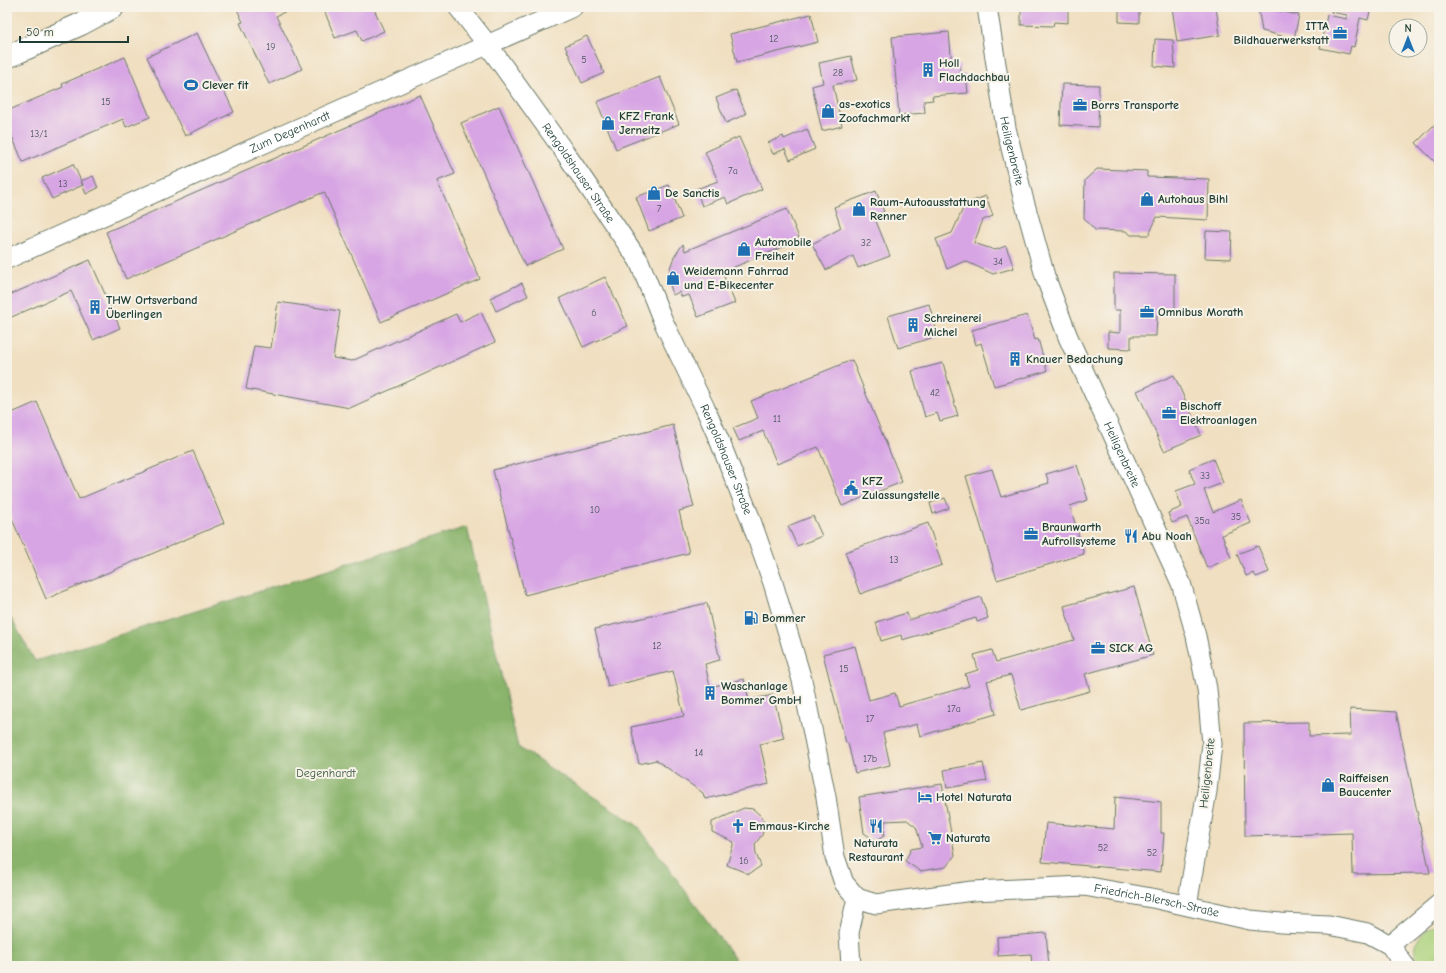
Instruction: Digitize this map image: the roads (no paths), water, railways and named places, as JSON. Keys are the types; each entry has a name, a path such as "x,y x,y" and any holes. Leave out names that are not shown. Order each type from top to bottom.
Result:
{"main road":[{"path":"7,57 81,24 113,7"}],"street":[{"name":"Rengoldshauser Straße","path":"458,7 488,45 566,154 639,261 663,320 720,442 749,515 802,680 826,797 835,857 844,883 857,898"},
{"name":"Zum Degenhardt","path":"7,259 572,7"},
{"name":"Heiligenbreite","path":"987,7 1006,128 1023,198 1045,276 1068,337 1181,583 1196,636 1207,689 1212,744 1207,792 1187,905"},
{"name":"Friedrich-Blersch-Straße","path":"857,898 876,904 972,890 1084,886 1187,905 1250,920 1329,925 1368,933 1390,945"},
{"path":"851,966 850,932 857,898"},
{"path":"1405,966 1390,945 1439,904"}],"place":[{"name":"ITTA Bildhauerwerkstatt","path":"1340,33"},
{"name":"Holl Flachdachbau","path":"928,70"},
{"name":"Clever fit","path":"191,85"},
{"name":"Borrs Transporte","path":"1080,105"},
{"name":"as-exotics Zoofachmarkt","path":"828,111"},
{"name":"KFZ Frank Jerneitz","path":"608,123"},
{"name":"De Sanctis","path":"654,193"},
{"name":"Autohaus Bihl","path":"1147,199"},
{"name":"Raum-Autoausstattung Renner","path":"859,209"},
{"name":"Automobile Freiheit","path":"744,249"},
{"name":"Weidemann Fahrrad und E-Bikecenter","path":"673,278"},
{"name":"THW Ortsverband Überlingen","path":"95,307"},
{"name":"Omnibus Morath","path":"1147,312"},
{"name":"Schreinerei Michel","path":"913,325"},
{"name":"Knauer Bedachung","path":"1015,359"},
{"name":"Bischoff Elektroanlagen","path":"1169,413"},
{"name":"KFZ Zulassungstelle","path":"851,488"},
{"name":"Braunwarth Aufrollsysteme","path":"1031,534"},
{"name":"Abu Noah","path":"1131,536"},
{"name":"Bommer","path":"751,618"},
{"name":"SICK AG","path":"1098,648"},
{"name":"Waschanlage Bommer GmbH","path":"710,693"},
{"name":"Raiffeisen Baucenter","path":"1328,785"},
{"name":"Hotel Naturata","path":"925,797"},
{"name":"Emmaus-Kirche","path":"738,826"},
{"name":"Naturata Restaurant","path":"876,826"},
{"name":"Naturata","path":"935,838"}],"park label":[{"name":"Degenhardt","path":"326,773"}]}
